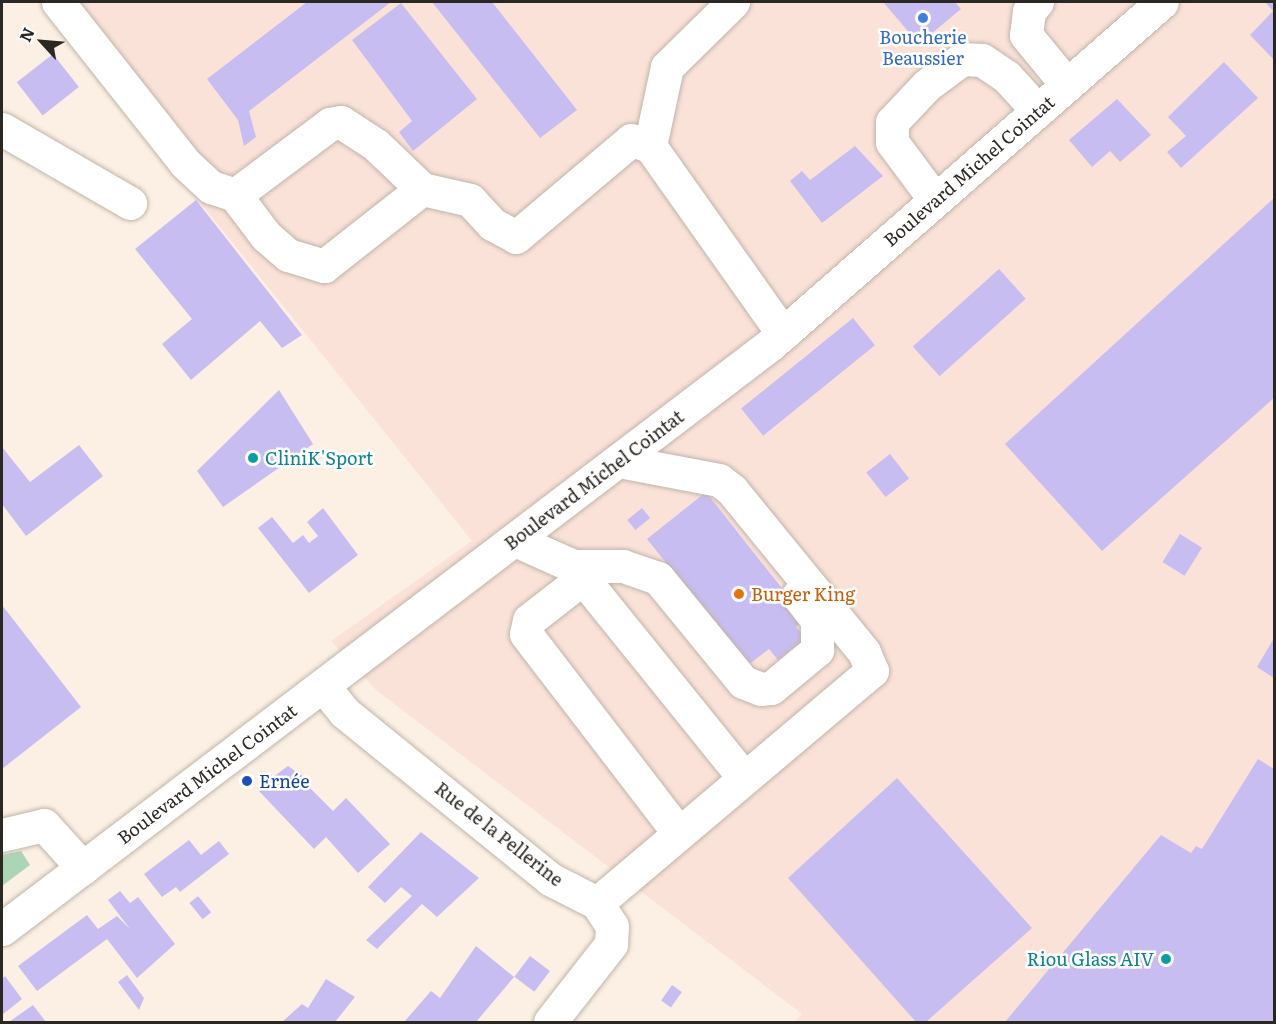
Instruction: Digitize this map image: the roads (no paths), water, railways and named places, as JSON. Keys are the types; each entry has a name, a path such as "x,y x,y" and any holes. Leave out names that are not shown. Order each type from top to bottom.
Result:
{"main road":[{"path":"58,2 185,163 211,187 234,195 266,236 288,255 324,266 423,189"},
{"path":"650,146 667,67 733,2"},
{"path":"1037,2 1029,11 1026,35 1067,85"},
{"name":"Boulevard Michel Cointat","path":"2,929 324,687 783,334 1162,2"},
{"path":"935,200 892,142 892,122 927,85 962,59 982,60 1006,76 1038,111"},
{"path":"234,195 330,124 341,122 376,145 423,189 470,200 492,224 516,237 631,140 650,146 783,334"},
{"path":"2,129 130,203"},
{"path":"550,1023 611,944 612,926 597,903 677,831 872,671 864,652 763,524 719,480 618,461"},
{"path":"677,831 526,634 529,620 578,572 623,566 658,578 743,682 771,688 811,660 820,629 759,546 763,524"},
{"path":"514,540 578,572 743,777"},
{"name":"Rue de la Pellerine","path":"324,687 344,712 550,879 597,903"},
{"path":"2,835 44,825 83,868"}],"place":[{"name":"Boucherie Beaussier","path":"923,18"},
{"name":"CliniK'Sport","path":"253,458"},
{"name":"Burger King","path":"739,594"},
{"name":"Ernée","path":"247,781"},
{"name":"Riou Glass AIV","path":"1166,959"}]}
